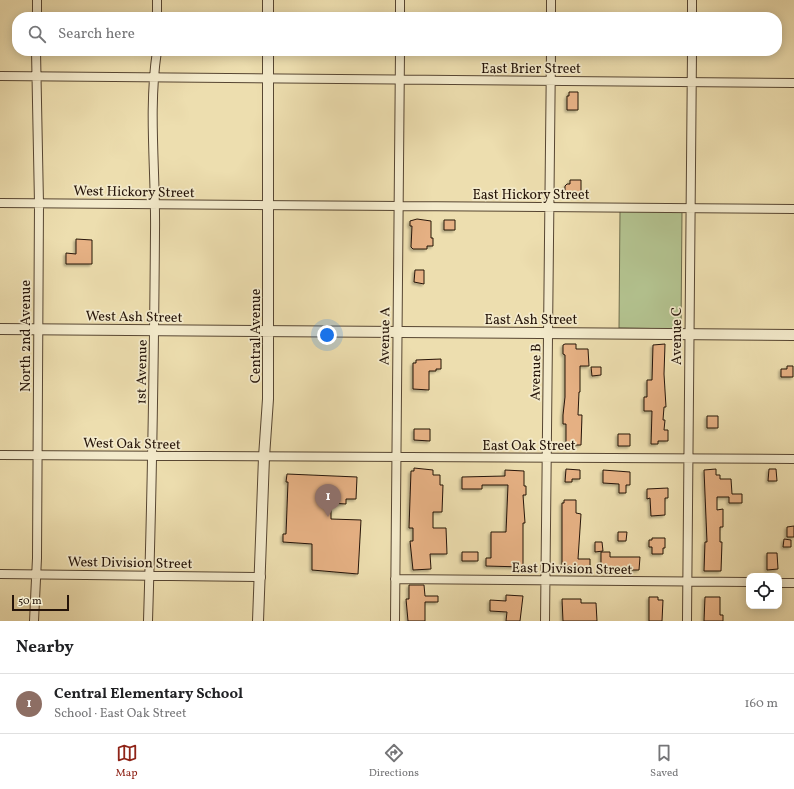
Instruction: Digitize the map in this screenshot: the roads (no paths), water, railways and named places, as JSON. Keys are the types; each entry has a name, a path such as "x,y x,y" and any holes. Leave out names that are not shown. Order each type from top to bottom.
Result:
{"street":[{"path":"37,0 37,12"},
{"path":"157,0 157,12"},
{"path":"268,0 268,12"},
{"path":"400,0 400,12"},
{"path":"551,0 551,12"},
{"path":"692,0 692,12"},
{"name":"North 2nd Avenue","path":"34,621 36,574 39,204 36,56"},
{"name":"1st Avenue","path":"148,621 153,456 155,205 153,77 156,56"},
{"name":"Central Avenue","path":"258,621 264,457 268,400 268,56"},
{"name":"Avenue A","path":"395,621 400,56"},
{"name":"Avenue B","path":"545,621 551,56"},
{"name":"Avenue C","path":"687,621 692,56"},
{"name":"East Brier Street","path":"0,76 794,83"},
{"name":"West Hickory Street","path":"0,203 269,206"},
{"name":"East Hickory Street","path":"269,206 794,209"},
{"name":"West Ash Street","path":"0,329 268,331"},
{"name":"East Ash Street","path":"268,331 794,335"},
{"name":"West Oak Street","path":"0,455 264,457"},
{"name":"East Oak Street","path":"264,457 794,459"},
{"name":"West Division Street","path":"0,574 260,577"},
{"name":"East Division Street","path":"395,579 746,582"},
{"path":"782,583 794,583"}],"place":[{"name":"Central Elementary School","path":"328,517"}]}
